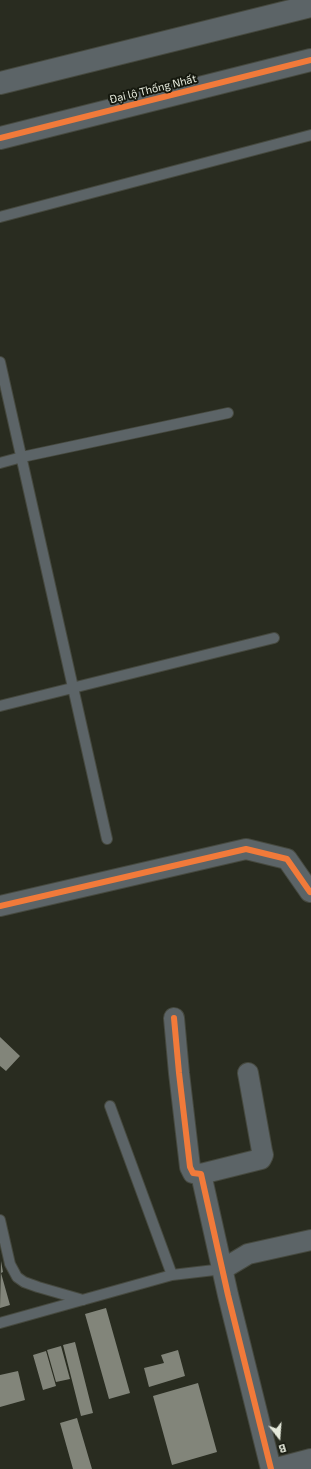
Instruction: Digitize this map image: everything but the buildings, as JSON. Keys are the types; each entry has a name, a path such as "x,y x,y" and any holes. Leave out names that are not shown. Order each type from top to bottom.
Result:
{"street":[{"path":"0,83 311,6"},
{"name":"Đại lộ Thống Nhất","path":"0,138 311,60"},
{"path":"0,906 246,849 287,859 310,892"},
{"path":"174,1018 190,1167 193,1173 201,1174 261,1159 263,1155 248,1073"},
{"path":"201,1174 272,1469 311,1459"},
{"path":"223,1269 248,1254 311,1240"}],"lane":[{"path":"0,217 311,135"},
{"path":"0,362 107,839"},
{"path":"0,463 228,413"},
{"path":"0,706 274,638"},
{"path":"110,1106 172,1275"},
{"path":"0,1220 10,1264 17,1276 24,1282 83,1300"},
{"path":"0,1323 172,1275 223,1269"}],"cycle path":[{"path":"0,138 311,60"},
{"path":"0,906 246,849 287,859 310,892"},
{"path":"174,1018 190,1167 193,1173 201,1174 228,1295 271,1469"}]}
